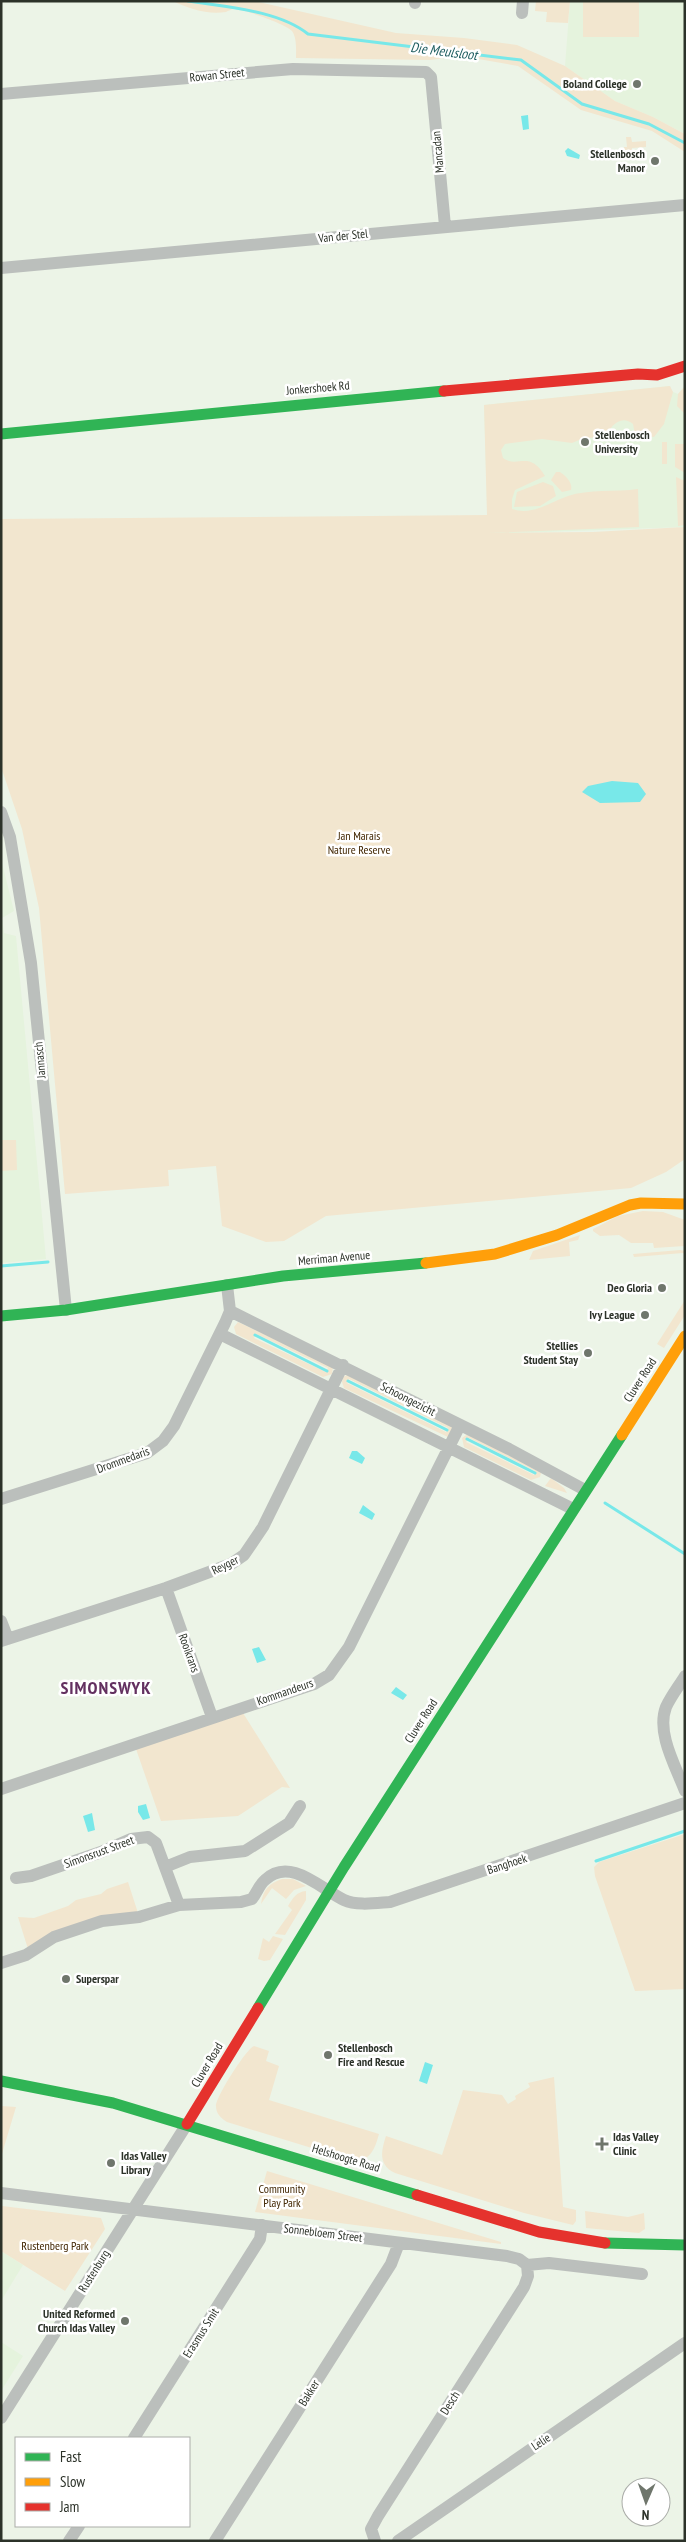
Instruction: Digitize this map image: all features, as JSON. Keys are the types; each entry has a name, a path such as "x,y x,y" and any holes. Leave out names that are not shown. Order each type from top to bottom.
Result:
{"street":[{"name":"Rowan Street","path":"1,94 293,69 426,72 431,77"},
{"name":"Mancadan","path":"431,77 445,226"},
{"name":"Van der Stel","path":"1,268 685,205"},
{"name":"Jonkershoek Rd","path":"1,434 346,399 638,374 660,370 685,358"},
{"name":"Jonkershoek Rd","path":"638,374 657,375 685,366"},
{"name":"Jannasch","path":"1,812 10,837 31,963 66,1310"},
{"name":"Merriman Avenue","path":"1,1316 66,1310 284,1276 496,1254 557,1235 617,1209 641,1203 685,1204"},
{"name":"Merriman Avenue","path":"662,1203 685,1212"},
{"name":"Drommedaris","path":"1,1499 133,1458 158,1446 174,1426 230,1311 228,1285"},
{"name":"Schoongezicht","path":"230,1311 343,1365 585,1490"},
{"name":"Schoongezicht","path":"220,1334 450,1446 573,1509"},
{"name":"Cluver Road","path":"187,2124 329,1890 685,1336"},
{"name":"Reyger","path":"4,1640 166,1588 231,1564 244,1555 254,1544 343,1365"},
{"name":"Kommandeurs","path":"1,1789 314,1684 328,1675 342,1660 460,1425"},
{"path":"536,1490 544,1480 548,1470"},
{"name":"Rooikrans","path":"166,1588 212,1717"},
{"path":"1,1621 4,1640"},
{"path":"685,1676 666,1708 663,1725 665,1738 685,1790"},
{"name":"Banghoek","path":"329,1890 345,1900 354,1902 390,1902 685,1803"},
{"path":"166,1867 190,1857 245,1851 289,1823 300,1806"},
{"name":"Simonsrust Street","path":"16,1878 31,1876 139,1837 148,1837 156,1843 178,1905"},
{"path":"1,1963 26,1955 54,1937 102,1921 139,1918 178,1905 241,1902 252,1899 266,1878 284,1872 296,1873 329,1890"},
{"name":"Helshoogte Road","path":"1,2081 113,2103 546,2234 600,2245 644,2247 685,2245"},
{"name":"Rustenburg","path":"1,2418 187,2124"},
{"name":"Sonnebloem Street","path":"1,2193 507,2256 519,2259 527,2265 549,2263 642,2274"},
{"name":"Erasmus Smit","path":"135,2437 260,2239 262,2225"},
{"name":"Bakker","path":"215,2541 391,2264 399,2243"},
{"name":"Desch","path":"375,2541 371,2529 378,2516 524,2287 528,2276 527,2265"},
{"name":"Lelie","path":"398,2541 685,2342"},
{"path":"69,2541 77,2527"}],"shaded area":[{"name":"Boland College","path":"570,1 685,1 685,134 653,117 615,101 565,66"},
{"name":"Stellenbosch University","path":"670,386 671,391 678,394 685,386 685,527 488,534 484,405"},
{"path":"1,859 14,911 2,918 4,933 16,936 46,1259 1,1263"},
{"path":"1,2251 23,2265 1,2301"},
{"path":"1,2342 23,2356 1,2391"}],"green space":[{"path":"173,1 254,1 396,33 464,38 517,45 565,66 615,101 653,117 685,134 685,152 652,131 581,110 518,66 461,56 430,60 296,58 294,34 282,25 246,11 233,9 219,13 206,12 185,7"},
{"path":"536,1 570,1 568,23 546,22 547,12 535,11"},
{"path":"583,1 639,1 639,37 583,37"},
{"path":"626,137 631,137 632,142 646,141 646,147 632,148 632,152 624,153 624,147 627,147"},
{"name":"Jan Marais Nature Reserve","path":"670,386 673,392 664,424 654,437 635,435 633,424 624,420 613,425 606,437 584,438 572,443 542,439 505,444 501,450 503,458 508,461 529,461 534,463 545,476 515,490 512,499 512,509 520,511 534,510 568,496 584,492 638,489 639,527 488,533 593,532 685,527 685,1159 666,1172 631,1188 326,1216 284,1241 266,1242 222,1226 216,1166 168,1170 169,1186 65,1194 39,908 22,829 1,767 1,519 487,515 484,405"},
{"path":"685,386 685,414 677,406 678,394"},
{"path":"662,442 667,442 667,464 662,464"},
{"path":"675,444 685,444 685,473 675,467"},
{"path":"556,472 560,472 567,478 571,485 571,490 562,492 551,480"},
{"path":"676,477 685,481 685,525 678,526"},
{"path":"543,482 553,486 556,496 540,506 514,507 517,492"},
{"path":"1,1140 16,1140 17,1170 1,1171"},
{"path":"643,1211 663,1212 685,1220 685,1246 654,1248 653,1243 631,1243 619,1235 600,1236 593,1231 593,1229 618,1216"},
{"path":"580,1235 578,1240 569,1242 570,1256 529,1260 533,1251"},
{"path":"685,1251 685,1255 683,1253 634,1257 633,1254"},
{"path":"685,1300 685,1315 664,1348 657,1344"},
{"path":"238,1322 333,1367 332,1374 323,1377 236,1334 234,1327","holes":["256,1334 328,1368 326,1372 254,1338"]},
{"path":"349,1374 453,1426 448,1437 344,1388 343,1377","holes":["349,1379 448,1428 446,1432 347,1383"]},
{"path":"469,1433 541,1473 540,1477 531,1480 464,1447 462,1438","holes":["469,1438 535,1471 534,1475 466,1442"]},
{"path":"551,1478 564,1488 567,1493 545,1486"},
{"path":"243,1713 290,1788 282,1787 238,1816 161,1821 136,1749"},
{"path":"685,1834 685,1989 635,1991 595,1876 594,1867 599,1862"},
{"path":"282,1879 293,1879 306,1886 294,1890 286,1899 272,1888 261,1904 267,1888"},
{"path":"128,1882 138,1913 28,1949 18,1917 34,1918 68,1906 76,1900 101,1894 107,1889"},
{"path":"306,1891 306,1900 285,1935 275,1934 292,1910 288,1906 293,1898 297,1894"},
{"path":"273,1936 283,1939 270,1960 258,1959 263,1938 269,1942"},
{"path":"254,2046 269,2051 266,2061 279,2066 269,2100 379,2134 371,2153 365,2159 354,2161 227,2122 221,2117 217,2111 217,2101 238,2064"},
{"path":"554,2077 563,2207 576,2210 576,2221 573,2225 524,2213 395,2173 383,2162 382,2152 386,2136 442,2155 463,2090 502,2095 508,2104 516,2099 515,2096 530,2087 528,2083"},
{"path":"1,2106 16,2107 1,2157"},
{"name":"Community Play Park","path":"267,2171 501,2242 501,2244 255,2212"},
{"name":"Rustenberg Park","path":"2,2206 101,2218 105,2229 65,2291 1,2251"},
{"path":"585,2211 628,2217 644,2213 645,2229 639,2233 586,2228"}],"water":[{"path":"528,115 529,129 523,130 521,116"},
{"path":"568,148 580,155 579,159 567,156 565,151"},
{"path":"612,781 638,783 646,794 640,802 600,803 582,792 588,786"},
{"path":"352,1451 357,1451 365,1458 362,1464 349,1458"},
{"path":"363,1505 375,1514 372,1520 359,1513"},
{"path":"259,1647 266,1660 257,1663 252,1649"},
{"path":"396,1687 407,1695 403,1700 391,1693"},
{"path":"146,1804 150,1818 143,1820 138,1812 138,1806"},
{"path":"92,1813 95,1830 88,1832 83,1816"},
{"path":"425,2062 433,2065 427,2084 419,2081"}],"waterway":[{"name":"Die Meulsloot","path":"188,1 267,15 296,26 308,34 521,60 582,104 649,124 685,143"},
{"path":"1,1266 48,1262"},
{"path":"255,1335 327,1371"},
{"path":"348,1381 447,1430"},
{"path":"467,1439 535,1473"},
{"path":"605,1503 685,1554"},
{"path":"596,1861 685,1831"}],"traffic: fast":[{"path":"1,434 444,391"},
{"path":"1,1316 66,1310 283,1276 426,1263"},
{"path":"258,2008 344,1867 622,1435"},
{"path":"1,2081 113,2103 417,2195"},
{"path":"605,2243 685,2245"}],"traffic: slow":[{"path":"426,1263 495,1254 557,1235 630,1205 641,1203 685,1204"},
{"path":"622,1435 685,1336"}],"traffic: jam":[{"path":"444,391 638,374 657,375 685,366"},
{"path":"187,2124 258,2008"},
{"path":"417,2195 539,2232 605,2243"}],"place":[{"name":"Boland College","path":"637,84"},
{"name":"Stellenbosch Manor","path":"655,161"},
{"name":"Stellenbosch University","path":"585,442"},
{"name":"Deo Gloria","path":"662,1288"},
{"name":"Ivy League","path":"645,1315"},
{"name":"Stellies Student Stay","path":"588,1353"},
{"name":"Superspar","path":"66,1979"},
{"name":"Stellenbosch Fire and Rescue","path":"328,2055"},
{"name":"Idas Valley Clinic","path":"602,2144"},
{"name":"Idas Valley Library","path":"111,2163"},
{"name":"United Reformed Church Idas Valley","path":"125,2321"}],"district":[{"name":"SIMONSWYK","path":"106,1688"}]}
